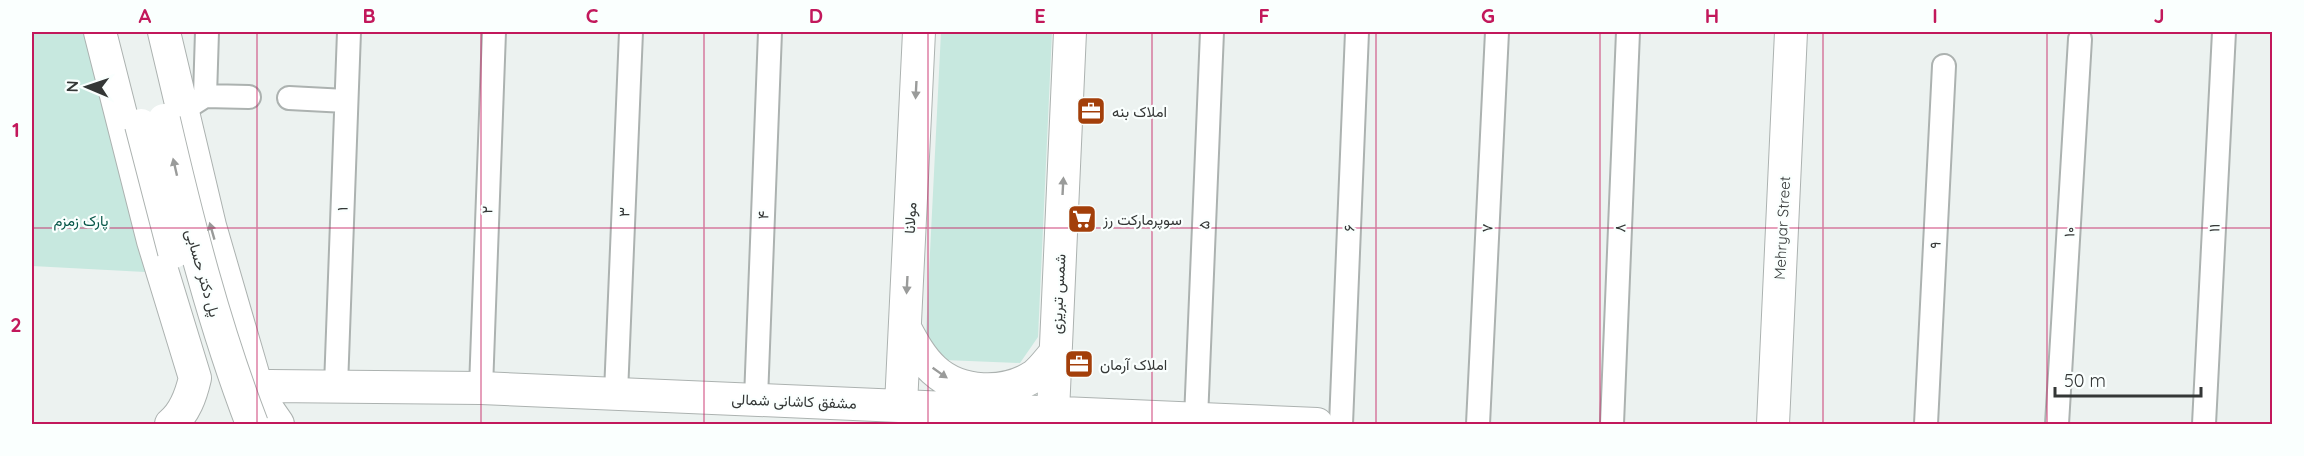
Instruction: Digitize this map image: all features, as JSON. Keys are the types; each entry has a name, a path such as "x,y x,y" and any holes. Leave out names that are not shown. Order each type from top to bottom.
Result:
{"street":[{"path":"100,32 153,241 195,378 192,393 178,418 171,424"},
{"path":"118,32 173,113"},
{"path":"142,32 173,113 262,380 260,398 278,424"},
{"path":"164,32 173,113"},
{"path":"173,113 207,32"},
{"name":"۱","path":"336,386 349,32"},
{"name":"۲","path":"481,388 494,32"},
{"name":"۳","path":"616,393 631,32"},
{"name":"۴","path":"756,399 770,32"},
{"name":"مولانا","path":"902,405 919,32"},
{"name":"شمس تبریزی","path":"1053,412 1070,32"},
{"name":"۵","path":"1196,419 1212,32"},
{"name":"۶","path":"1341,424 1357,32"},
{"name":"۷","path":"1478,424 1497,32"},
{"name":"۸","path":"1612,424 1628,32"},
{"name":"Mehryar Street","path":"1773,424 1791,32"},
{"name":"۱۱","path":"2204,424 2224,32"},
{"name":"۱۰","path":"2057,424 2080,39"},
{"name":"۹","path":"1926,424 1944,66"},
{"path":"173,113 249,97"},
{"path":"289,98 346,101"},
{"name":"پل دکتر حسابی","path":"173,113 170,237 212,377 230,424"},
{"name":"پل دکتر حسابی","path":"173,113 190,231 233,375 252,424"},
{"path":"905,328 918,352 935,371 960,386 988,389 1015,386 1036,375 1056,352"},
{"path":"195,378 218,387 262,380"},
{"name":"مشفق کاشانی شمالی","path":"262,380 336,386 616,393 1317,424"}],"green space":[{"name":"پارک زمزم","path":"32,32 86,32 145,272 32,266"},
{"path":"941,32 1052,32 1038,337 1020,363 944,360 926,333"}],"place":[{"name":"املاک بنه","path":"1091,111"},
{"name":"سوپرمارکت رز","path":"1082,219"},
{"name":"املاک آرمان","path":"1079,364"}]}
